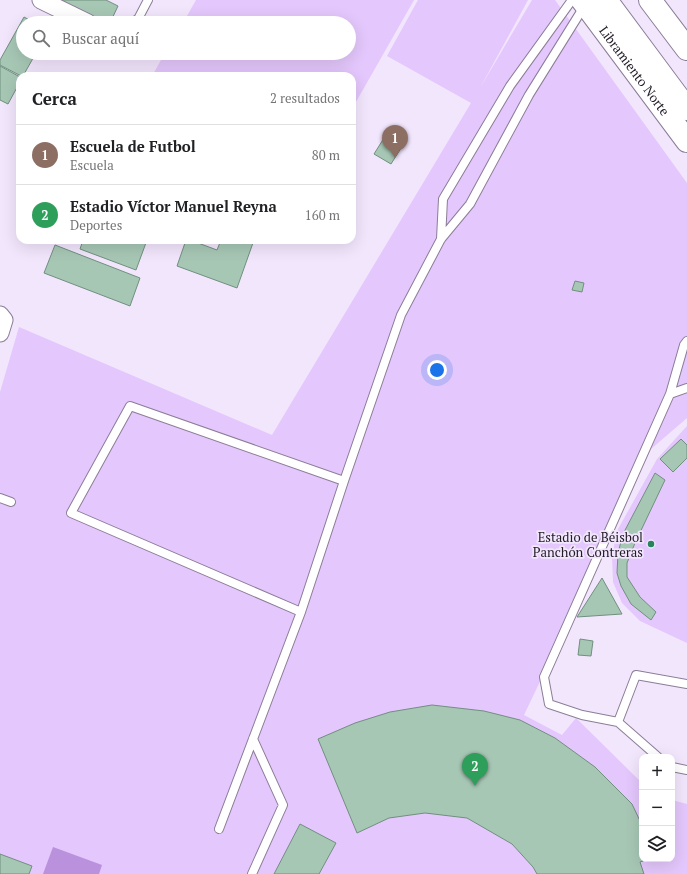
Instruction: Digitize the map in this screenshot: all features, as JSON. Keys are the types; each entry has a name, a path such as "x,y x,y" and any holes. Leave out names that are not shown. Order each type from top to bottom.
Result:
{"main road":[{"name":"Libramiento Norte","path":"606,0 687,109"},
{"name":"Libramiento Norte","path":"580,2 687,141"},
{"path":"654,3 687,49"}],"street":[{"path":"41,0 74,16"},
{"path":"0,315 4,320 0,333"}],"lane":[{"path":"140,16 148,0"},
{"path":"441,239 443,199 510,86 580,2"},
{"path":"219,829 301,612 401,315 441,239 470,204 580,2"},
{"path":"655,754 618,722 582,715 549,704 544,677 670,394 684,345 687,341"},
{"path":"670,394 687,388"},
{"path":"301,612 71,513 130,406 344,481"},
{"path":"0,498 11,502"},
{"path":"618,722 636,675 687,684"},
{"path":"252,874 283,805 253,739"},
{"path":"675,768 687,770"}],"shaded area":[{"path":"196,0 414,0 356,102 356,72 154,72 161,60 356,60 356,16 187,16"},
{"path":"418,0 528,0 480,88 532,0 555,0 687,183 687,418 651,449 524,715 562,735 576,718 639,780 639,862 675,862 675,801 687,804 687,874 0,874 0,392 19,327 272,435 471,103 387,56"},
{"name":"Estadio de Béisbol Panchón Contreras","path":"687,426 687,643 640,621 622,603 613,582 612,556 617,531 657,459"},
{"path":"53,847 102,865 99,874 43,874"}],"building":[{"path":"50,0 106,0 118,6 113,16 81,16"},
{"path":"16,31 16,60 32,60 25,72 16,72 16,73 0,65 0,60"},
{"path":"0,66 16,75 16,89 8,104 0,100"},
{"path":"384,138 401,148 391,164 374,154"},
{"path":"82,244 146,244 136,270 80,249"},
{"path":"185,244 201,244 217,250 219,244 253,244 237,288 177,266"},
{"path":"55,245 140,278 130,306 44,273"},
{"path":"575,281 584,283 582,292 572,290"},
{"path":"681,439 687,445 687,458 673,472 660,459"},
{"path":"655,473 665,480 627,563 627,577 640,597 656,612 651,620 631,604 621,586 617,573 618,553 623,534"},
{"path":"602,578 622,614 577,617"},
{"path":"580,639 593,641 591,656 578,655"},
{"path":"432,705 484,711 520,720 555,738 595,767 632,804 639,819 639,862 644,874 537,874 533,867 512,844 467,818 425,813 389,818 357,833 318,739 355,723 390,712"},
{"path":"300,824 336,843 319,874 274,874"},
{"path":"0,854 32,866 29,874 0,874"}],"place":[{"name":"Escuela de Futbol","path":"395,158"},
{"name":"Estadio de Béisbol Panchón Contreras","path":"651,544"},
{"name":"Estadio Víctor Manuel Reyna","path":"475,786"}]}
